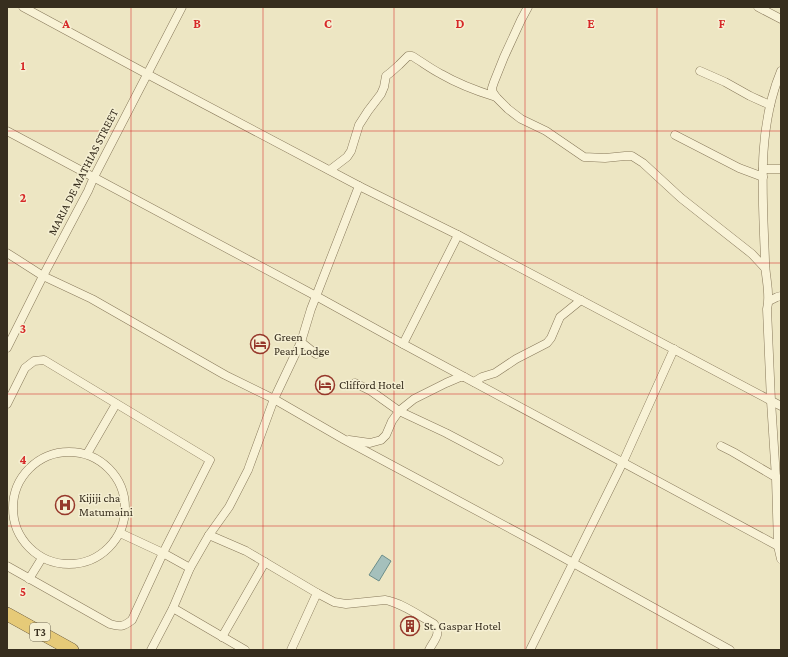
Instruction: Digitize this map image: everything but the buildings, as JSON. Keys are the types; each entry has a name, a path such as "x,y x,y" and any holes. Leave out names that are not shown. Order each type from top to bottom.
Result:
{"highway":[{"name":"T3","path":"7,614 72,650"}],"street":[{"path":"23,7 358,186 458,235 781,406"},
{"name":"MARIA DE MATHIAS STREET","path":"8,345 42,276 88,191 182,7"},
{"path":"528,7 512,38 494,82 492,91 496,97 521,119 546,131 584,157 605,158 632,156 643,163 681,198 752,254 765,268"},
{"path":"758,7 781,19"},
{"path":"330,170 347,157 351,151 359,125 368,110 381,94 386,76 408,56 412,56 458,83 478,92 496,97"},
{"path":"700,71 770,105"},
{"path":"781,71 770,105 765,128 763,173 765,268 769,302 768,309 772,401 779,479 781,559"},
{"path":"7,131 623,462 780,552"},
{"path":"675,135 739,168 763,173 781,169"},
{"path":"150,650 172,608 190,568 209,535 230,506 248,470 274,399 301,342 311,309 358,186"},
{"path":"403,344 458,235"},
{"path":"7,253 42,276 87,296 225,375 274,399 345,440 574,563 730,650"},
{"path":"769,302 781,296"},
{"path":"474,382 482,377 494,373 516,359 547,343 551,338 560,317 581,300"},
{"path":"301,342 316,354"},
{"path":"530,650 623,462 674,350"},
{"path":"7,404 26,368 34,361 44,360 210,460 132,620 126,625 119,627 110,624 7,566"},
{"path":"345,440 370,443 381,440 386,435 392,421 399,411 420,395 464,376"},
{"path":"356,383 371,391 399,411 446,433 498,461"},
{"path":"88,454 116,404"},
{"path":"721,446 779,479"},
{"path":"72,451 88,454 104,463 117,478 125,496 126,515 120,533 113,544 104,553 92,560 80,564 67,565 54,563 42,558 30,548 20,536 14,522 13,507 15,492 21,478 31,466 43,457 57,452 72,451"},
{"path":"120,533 164,553 190,568"},
{"path":"209,535 238,547 334,602 346,604 384,600 398,604 434,624 438,629 438,634 429,650"},
{"path":"30,579 42,558"},
{"path":"222,637 265,562"},
{"path":"290,650 317,593"},
{"path":"172,608 245,650"}],"water":[{"path":"382,555 391,561 379,581 369,575"}],"place":[{"name":"Green Pearl Lodge","path":"260,344"},
{"name":"Clifford Hotel","path":"325,385"},
{"name":"Kijiji cha Matumaini","path":"65,505"},
{"name":"St. Gaspar Hotel","path":"410,626"}]}
